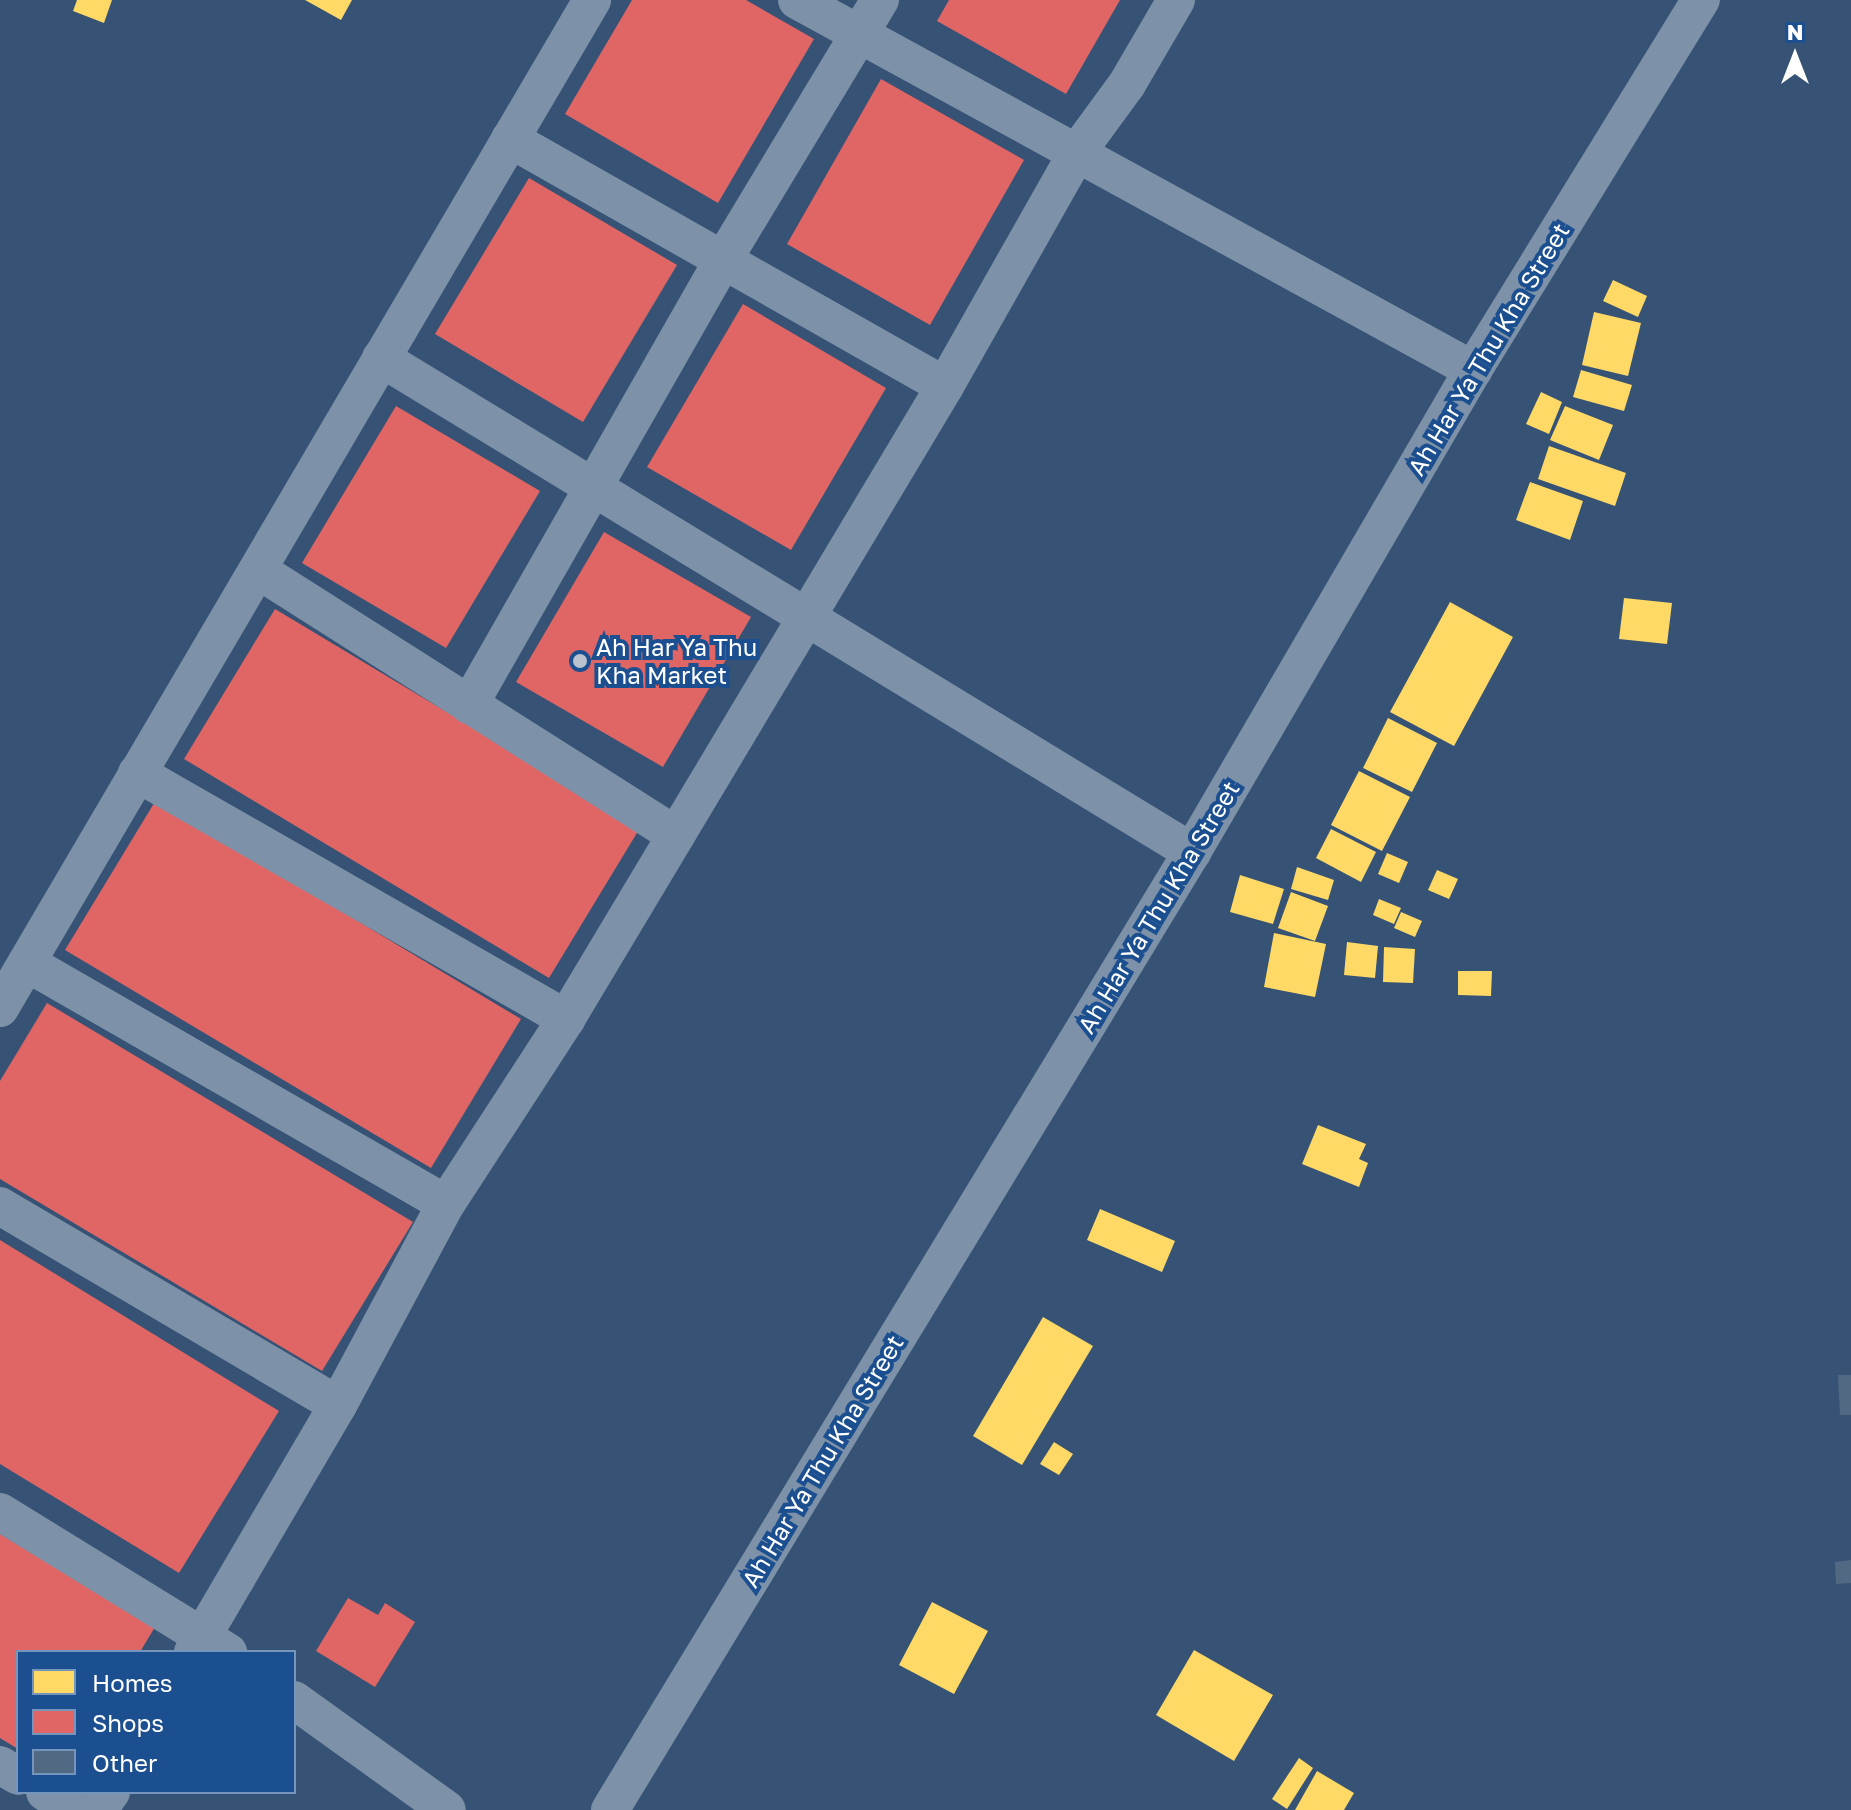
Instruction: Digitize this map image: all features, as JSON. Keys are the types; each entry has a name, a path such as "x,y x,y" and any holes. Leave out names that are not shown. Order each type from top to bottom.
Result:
{"street":[{"path":"0,1008 592,0"},
{"path":"797,0 1078,151 1473,370"},
{"path":"469,705 596,490 723,260 880,0"},
{"path":"0,1512 208,1646 446,1204 566,1019 945,386 1078,151 1127,84 1176,0"},
{"name":"Ah Har Ya Thu Kha Street","path":"610,1810 1192,852 1473,370 1701,0"},
{"path":"510,139 945,386"},
{"path":"381,358 1192,852"},
{"path":"258,570 676,835"},
{"path":"137,773 566,1019"},
{"path":"27,963 446,1204"},
{"path":"0,1206 338,1405"},
{"path":"296,1701 447,1810"},
{"path":"48,1794 75,1810"}],"building: Homes":[{"path":"77,0 112,0 104,23 73,11"},
{"path":"305,0 352,0 341,20"},
{"path":"1613,280 1647,296 1638,317 1603,301"},
{"path":"1594,312 1641,323 1628,376 1582,365"},
{"path":"1581,370 1632,385 1624,411 1573,397"},
{"path":"1541,392 1562,402 1549,434 1526,424"},
{"path":"1565,406 1613,425 1599,460 1550,440"},
{"path":"1549,446 1626,473 1615,506 1538,479"},
{"path":"1530,482 1583,501 1570,540 1516,520"},
{"path":"1624,598 1672,603 1667,644 1619,639"},
{"path":"1450,602 1513,637 1454,746 1390,712"},
{"path":"1388,718 1437,743 1412,792 1363,768"},
{"path":"1359,771 1410,797 1382,851 1331,825"},
{"path":"1331,829 1376,852 1361,882 1316,858"},
{"path":"1387,853 1408,862 1399,883 1378,874"},
{"path":"1297,867 1334,880 1328,900 1291,889"},
{"path":"1437,870 1458,879 1449,899 1428,890"},
{"path":"1240,875 1284,889 1273,924 1230,912"},
{"path":"1291,892 1328,906 1315,941 1278,928"},
{"path":"1379,899 1401,908 1394,924 1373,915"},
{"path":"1401,912 1422,921 1415,937 1394,928"},
{"path":"1274,933 1326,944 1315,997 1264,987"},
{"path":"1347,942 1378,946 1375,978 1344,975"},
{"path":"1384,947 1415,949 1413,983 1383,982"},
{"path":"1458,971 1492,971 1491,996 1458,995"},
{"path":"1318,1125 1366,1144 1359,1159 1368,1163 1359,1187 1302,1164"},
{"path":"1100,1209 1175,1241 1162,1272 1087,1240"},
{"path":"1043,1317 1093,1346 1022,1465 973,1436"},
{"path":"1054,1442 1073,1454 1059,1475 1040,1464"},
{"path":"932,1602 988,1631 954,1694 899,1665"},
{"path":"1194,1650 1273,1695 1234,1761 1156,1715"},
{"path":"1299,1758 1313,1768 1287,1809 1272,1799"},
{"path":"1317,1771 1354,1793 1344,1810 1295,1810"}],"building: Shops":[{"path":"632,0 746,0 814,39 718,203 565,114"},
{"path":"949,0 1120,0 1066,94 937,21"},
{"path":"881,79 1024,160 930,325 787,244"},
{"path":"529,178 677,265 583,422 435,334"},
{"path":"743,304 886,388 791,550 647,467"},
{"path":"396,406 540,491 446,648 302,563"},
{"path":"604,532 751,617 663,767 516,682"},
{"path":"275,609 640,828 549,978 184,759"},
{"path":"156,800 521,1019 431,1168 65,950"},
{"path":"47,1003 413,1222 322,1371 0,1179 0,1081"},
{"path":"0,1240 279,1411 179,1573 0,1464"},
{"path":"0,1534 155,1627 141,1650 16,1650 16,1748 0,1738"},
{"path":"348,1598 378,1615 385,1603 415,1622 375,1687 316,1651"}],"building: Other":[{"path":"1838,1375 1851,1375 1851,1415 1840,1415"},
{"path":"1851,1560 1851,1583 1836,1584 1835,1562"}],"place":[{"name":"Ah Har Ya Thu Kha Market","path":"580,661"}]}
